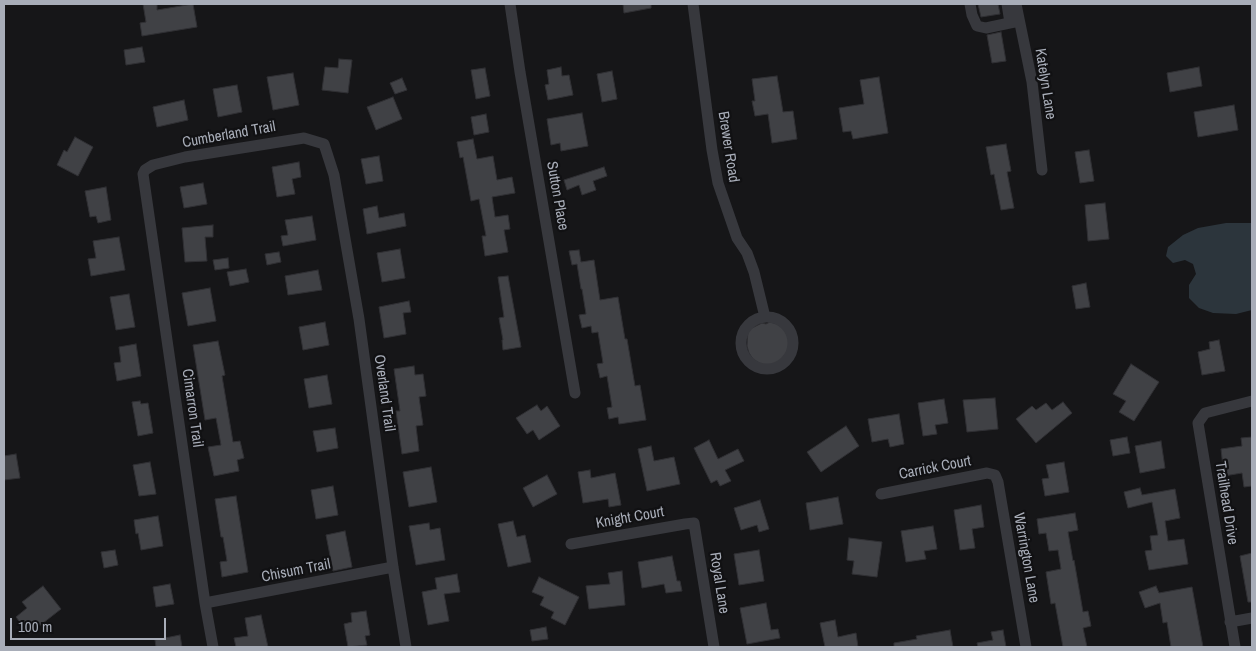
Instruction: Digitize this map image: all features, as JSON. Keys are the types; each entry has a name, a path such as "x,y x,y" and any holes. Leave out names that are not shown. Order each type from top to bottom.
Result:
{"street":[{"name":"Sutton Place","path":"510,4 575,393"},
{"name":"Brewer Road","path":"693,4 718,183 737,238 747,254 754,272 765,317"},
{"path":"970,4 977,26 986,28 1014,22 1007,4"},
{"name":"Katelyn Lane","path":"1016,4 1014,22 1032,82 1042,170"},
{"name":"Cumberland Trail","path":"143,174 152,165 185,157 304,138 324,144"},
{"name":"Overland Trail","path":"324,144 334,175 359,319 393,568 406,647"},
{"name":"Cimarron Trail","path":"143,174 212,647"},
{"path":"765,317 777,319 784,323 790,330 794,346 792,355 786,362 780,367 771,370 762,370 747,361 741,345 742,336 746,328 752,322 765,317"},
{"name":"Trailhead Drive","path":"1235,647 1198,423 1205,413 1252,401"},
{"name":"Carrick Court","path":"881,494 987,474 995,475"},
{"name":"Warrington Lane","path":"995,475 998,482 1026,647"},
{"name":"Knight Court","path":"571,544 694,523"},
{"name":"Royal Lane","path":"694,523 714,647"},
{"name":"Chisum Trail","path":"205,603 393,568"},
{"path":"1230,622 1252,618"}],"shaded area":[{"path":"1226,223 1252,223 1252,310 1236,314 1213,313 1199,308 1189,298 1189,285 1196,274 1193,264 1185,260 1173,263 1166,256 1168,247 1183,235 1198,228"}],"building":[{"path":"143,4 157,4 157,10 193,4 197,27 142,36 140,23 146,22"},
{"path":"623,4 651,4 651,8 624,13"},
{"path":"978,4 998,4 1000,14 981,17"},
{"path":"1001,32 1006,61 992,63 987,35"},
{"path":"142,47 145,62 126,65 124,50"},
{"path":"339,59 352,60 348,93 322,90 325,67 338,68"},
{"path":"561,67 562,76 569,75 573,95 548,100 545,85 549,84 547,70"},
{"path":"1199,67 1202,86 1170,92 1167,73"},
{"path":"485,68 490,96 476,99 471,70"},
{"path":"612,71 617,99 602,102 597,74"},
{"path":"293,73 299,105 273,110 267,77"},
{"path":"777,76 783,112 793,111 797,139 772,143 768,114 755,116 752,101 755,101 752,79"},
{"path":"879,77 888,133 853,139 851,131 843,132 839,108 864,104 860,80"},
{"path":"402,78 407,90 395,94 390,83"},
{"path":"237,85 242,112 218,117 213,89"},
{"path":"393,97 402,119 376,130 367,107"},
{"path":"184,100 188,120 157,127 153,107"},
{"path":"1234,105 1238,130 1198,137 1194,112"},
{"path":"582,113 588,146 561,151 560,143 551,145 547,119"},
{"path":"486,114 489,132 474,135 471,117"},
{"path":"75,137 93,147 78,176 57,165 64,150 67,152"},
{"path":"473,139 477,159 493,156 497,180 512,177 515,193 492,197 495,217 508,215 510,229 504,230 508,252 485,256 482,236 486,236 479,199 471,201 463,157 460,158 457,142"},
{"path":"1006,144 1011,171 1007,172 1014,208 1001,210 994,174 991,175 986,147"},
{"path":"1089,150 1094,181 1080,183 1075,152"},
{"path":"379,156 383,181 366,184 361,159"},
{"path":"299,162 301,177 292,179 295,194 277,197 272,167"},
{"path":"604,167 607,176 593,181 596,190 582,195 579,185 567,190 564,180"},
{"path":"203,183 207,204 184,208 180,187"},
{"path":"106,187 111,220 98,223 96,216 90,217 85,191"},
{"path":"1105,203 1109,239 1088,241 1085,205"},
{"path":"377,206 379,218 404,213 406,226 367,234 363,209"},
{"path":"312,216 316,240 283,246 281,236 288,235 285,220"},
{"path":"213,225 213,237 205,237 207,261 185,262 182,228"},
{"path":"119,237 125,270 91,276 88,259 96,258 93,241"},
{"path":"400,249 405,278 382,282 377,253"},
{"path":"579,250 581,262 594,260 600,300 618,297 635,386 640,385 646,420 619,424 618,417 609,419 607,408 612,407 607,376 600,378 597,364 603,363 598,332 592,333 591,326 582,328 579,315 586,314 577,264 572,265 569,251"},
{"path":"279,252 281,262 267,265 265,254"},
{"path":"228,258 229,268 215,270 213,260"},
{"path":"246,269 249,282 230,286 227,272"},
{"path":"318,270 322,290 288,295 285,276"},
{"path":"508,276 521,347 503,350 499,318 504,317 498,277"},
{"path":"1086,283 1090,307 1076,309 1072,286"},
{"path":"210,288 216,321 188,326 182,293"},
{"path":"129,294 135,327 116,330 110,297"},
{"path":"409,301 411,312 403,313 406,334 384,338 379,307"},
{"path":"325,322 329,345 303,350 299,327"},
{"path":"770,322 783,328 787,333 790,346 788,353 779,362 765,365 753,359 749,353 747,346 748,330 762,323"},
{"path":"1219,340 1225,371 1202,375 1198,352 1210,349 1209,342"},
{"path":"218,341 225,375 222,376 233,442 240,441 244,458 237,460 239,471 214,476 208,447 221,445 216,418 205,420 193,345"},
{"path":"136,344 141,376 117,381 114,363 121,362 119,347"},
{"path":"1131,364 1159,382 1134,421 1119,412 1126,401 1113,394"},
{"path":"414,366 415,375 423,374 426,396 419,397 423,425 416,426 419,451 402,454 396,411 400,411 394,369"},
{"path":"327,375 332,404 309,408 304,379"},
{"path":"995,398 998,429 967,432 963,400"},
{"path":"944,399 948,423 935,425 937,434 923,436 918,403"},
{"path":"140,401 141,404 148,403 153,433 138,436 132,402"},
{"path":"1063,402 1072,413 1036,443 1016,419 1032,406 1036,410 1046,403 1052,410"},
{"path":"537,405 541,411 547,406 560,426 539,440 533,430 527,434 516,418"},
{"path":"899,414 904,444 890,447 888,439 872,442 868,419"},
{"path":"846,426 859,446 821,472 807,452"},
{"path":"335,428 338,448 317,452 313,431"},
{"path":"1127,437 1130,453 1113,456 1110,440"},
{"path":"1252,437 1252,486 1244,487 1242,473 1224,476 1221,449 1242,446 1241,438"},
{"path":"709,440 718,459 738,449 744,461 725,470 731,481 720,486 717,480 711,483 694,448"},
{"path":"1161,441 1165,468 1140,473 1135,446"},
{"path":"651,446 654,461 674,457 680,484 647,491 638,449"},
{"path":"16,454 20,478 4,480 4,456"},
{"path":"150,462 156,494 139,496 133,465"},
{"path":"1064,462 1069,492 1045,496 1042,479 1049,478 1046,465"},
{"path":"431,467 437,502 409,507 403,472"},
{"path":"590,470 591,478 615,473 621,505 609,507 608,499 583,503 578,472"},
{"path":"547,475 557,494 533,507 523,488"},
{"path":"333,486 338,515 316,519 311,490"},
{"path":"1140,488 1142,495 1175,489 1180,518 1165,521 1168,541 1184,539 1188,564 1149,570 1145,551 1152,550 1150,536 1158,535 1152,502 1128,508 1124,492"},
{"path":"236,496 248,572 222,577 220,562 227,561 215,499"},
{"path":"838,497 843,524 810,530 806,503"},
{"path":"760,500 769,529 759,532 757,525 741,530 734,508"},
{"path":"981,505 984,527 972,529 975,548 960,550 954,510"},
{"path":"1075,513 1078,530 1068,532 1083,612 1088,611 1091,626 1083,628 1087,647 1063,647 1055,603 1051,604 1046,572 1061,569 1058,550 1049,551 1046,533 1039,534 1037,519"},
{"path":"158,516 163,546 141,550 134,520"},
{"path":"513,521 517,537 525,535 531,562 508,567 498,524"},
{"path":"429,523 430,530 440,528 445,560 416,565 409,526"},
{"path":"933,526 937,549 924,551 926,559 906,562 901,531"},
{"path":"345,531 352,567 333,571 326,535"},
{"path":"849,538 882,542 877,577 852,574 854,561 847,560"},
{"path":"115,550 118,565 104,568 101,552"},
{"path":"759,550 764,581 739,585 734,554"},
{"path":"1252,553 1252,602 1248,602 1240,556"},
{"path":"672,556 677,581 680,581 682,591 666,593 664,584 642,588 638,562"},
{"path":"622,571 625,605 589,609 586,586 610,584 608,573"},
{"path":"457,574 460,592 444,594 449,621 428,625 422,592 437,589 435,578"},
{"path":"539,577 579,597 565,625 551,618 554,612 540,605 544,597 532,592"},
{"path":"170,584 174,604 156,607 153,587"},
{"path":"43,586 61,609 29,634 16,617 27,608 22,602"},
{"path":"1156,586 1159,593 1192,587 1203,647 1171,647 1167,622 1163,623 1160,603 1145,608 1139,592"},
{"path":"766,603 771,630 778,629 780,638 747,644 740,608"},
{"path":"366,611 370,635 365,636 367,645 348,647 344,624 352,622 351,613"},
{"path":"261,615 268,647 236,647 234,638 248,636 245,618"},
{"path":"835,620 838,637 856,633 858,647 825,647 820,623"},
{"path":"546,627 548,639 532,641 530,630"},
{"path":"950,630 953,647 894,647 894,643 917,639 916,636"},
{"path":"1003,630 1006,647 978,647 977,643 993,640 991,632"},
{"path":"180,635 182,647 156,647 155,640"}]}
